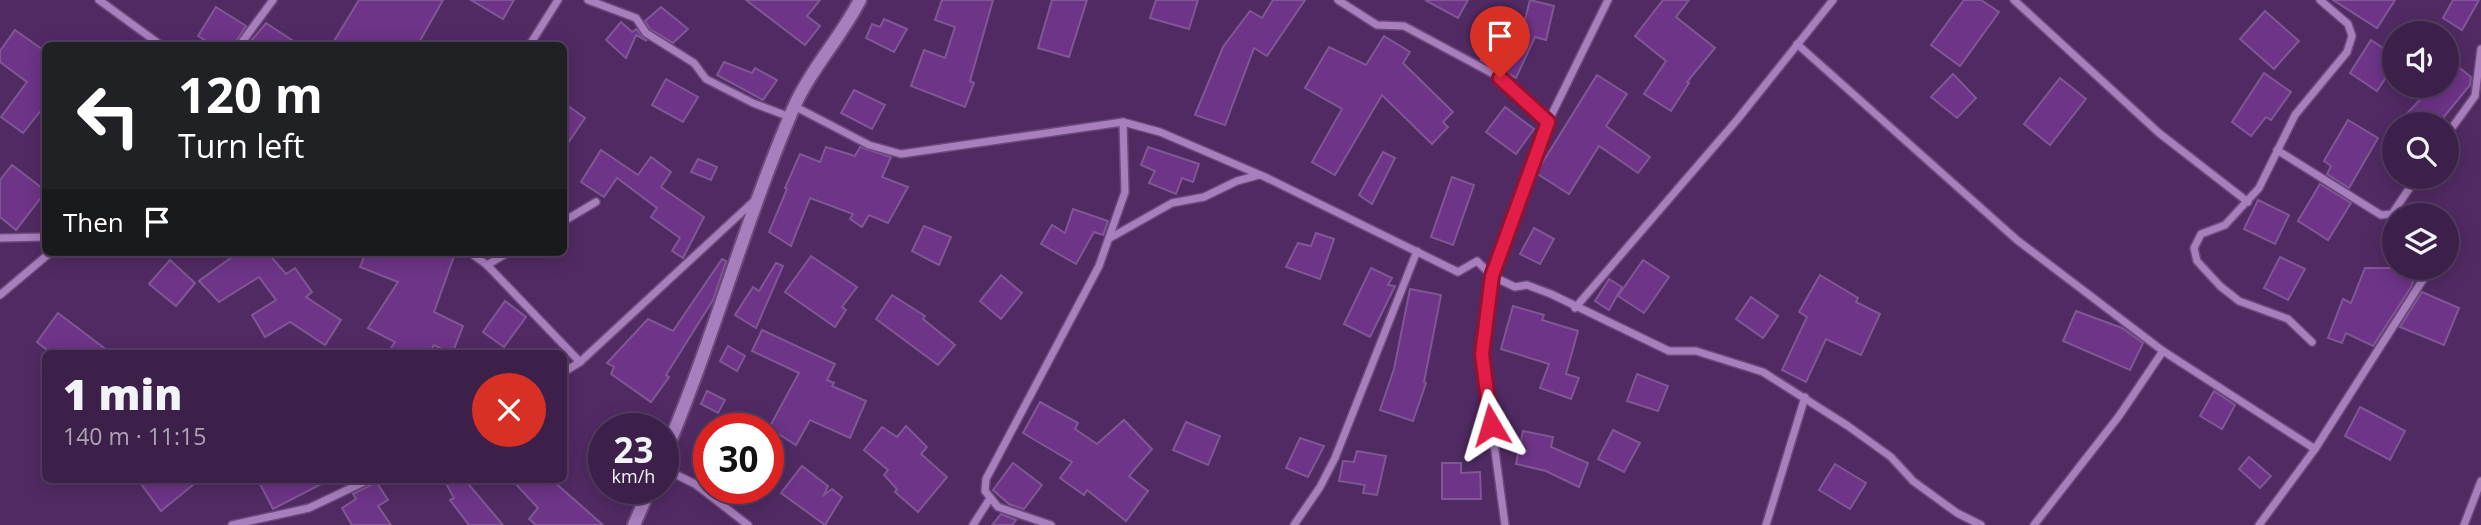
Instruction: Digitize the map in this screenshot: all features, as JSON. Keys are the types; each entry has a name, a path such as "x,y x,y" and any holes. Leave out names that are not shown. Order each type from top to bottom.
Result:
{"street":[{"path":"99,0 157,42"},
{"path":"242,42 273,0"},
{"path":"532,42 558,0"},
{"path":"588,0 636,18 646,33 694,63 706,79 753,103 792,111 869,145 901,154 1122,122 1160,132 1259,175 1458,272 1477,261 1492,276 1515,288 1527,285 1558,297 1670,351 1696,351 1763,372 1805,397 1891,457 1913,481 1981,525"},
{"path":"679,417 716,321 757,199 792,111 860,0"},
{"path":"1338,0 1377,25 1404,26 1500,78 1548,122"},
{"path":"1505,525 1482,354 1492,276 1548,122 1608,0"},
{"path":"1575,307 1737,120 1833,0"},
{"path":"2014,0 2159,133 2248,202"},
{"path":"2312,341 2288,319 2239,301 2197,261 2194,248 2201,234 2225,225 2259,188 2295,115 2347,52 2352,36 2348,24 2320,0"},
{"path":"1797,44 2017,240 2163,351 2315,449"},
{"path":"2459,118 2475,96 2481,49"},
{"path":"1051,525 999,507 989,500 985,491 986,479 1079,307 1109,239 1125,192 1122,122"},
{"path":"2277,150 2381,215 2392,214 2409,189"},
{"path":"1109,239 1172,203 1204,197 1237,181 1259,175"},
{"path":"567,370 580,362 757,199"},
{"path":"567,219 596,202"},
{"path":"0,238 42,237"},
{"path":"1294,525 1320,487 1335,458 1417,251"},
{"path":"0,295 46,256"},
{"path":"475,256 487,264 580,362"},
{"path":"487,264 502,256"},
{"path":"2259,525 2315,449 2423,280"},
{"path":"2034,525 2119,416 2163,351"},
{"path":"1766,525 1805,397"},
{"path":"679,476 695,484 748,525"},
{"path":"2464,525 2481,481"},
{"path":"232,525 309,508 362,483"},
{"path":"972,525 989,500"},
{"path":"635,525 644,504"}],"building":[{"path":"359,0 443,0 419,42 333,42"},
{"path":"471,0 514,0 503,19"},
{"path":"746,0 820,0 807,16 820,26 805,45"},
{"path":"942,0 993,0 970,81 974,83 965,107 911,86 924,50 945,58 955,27 935,20"},
{"path":"1052,0 1087,0 1069,57 1038,48"},
{"path":"1156,0 1198,0 1189,29 1150,18"},
{"path":"1273,0 1305,0 1267,56 1254,48 1225,125 1195,115 1223,47 1250,11 1262,18"},
{"path":"1425,0 1468,0 1458,18"},
{"path":"1530,0 1554,6 1546,40 1535,37 1516,78 1481,60 1498,24 1521,35"},
{"path":"1663,0 1689,0 1676,17 1715,48 1687,82 1689,83 1671,111 1644,94 1666,61 1635,36"},
{"path":"1964,0 1981,0 1999,12 1960,66 1931,45"},
{"path":"2333,0 2395,0 2377,28"},
{"path":"2453,0 2479,0 2462,30 2459,28 2459,21 2443,18"},
{"path":"216,7 246,26 236,42 208,42 198,36"},
{"path":"661,7 688,29 673,43 650,29 645,21"},
{"path":"2265,11 2299,41 2274,69 2240,39"},
{"path":"884,19 907,29 894,52 866,38 872,24 880,27"},
{"path":"621,22 632,32 636,29 647,41 636,35 626,58 606,40"},
{"path":"266,23 295,42 250,42"},
{"path":"15,30 42,49 42,109 23,133 1,117 27,82 0,62 0,51"},
{"path":"1384,36 1410,52 1403,63 1453,112 1443,122 1448,127 1432,144 1382,95 1335,175 1312,162 1342,109 1305,88 1329,47 1366,65"},
{"path":"2371,40 2382,47 2382,83 2377,91 2350,73"},
{"path":"724,62 752,73 755,68 777,80 763,100 717,75"},
{"path":"2459,67 2471,77 2470,85 2448,112 2408,112 2422,98 2459,98"},
{"path":"2264,73 2291,92 2271,120 2266,117 2251,136 2232,122"},
{"path":"1953,74 1976,98 1957,118 1931,97"},
{"path":"1597,75 1627,94 1606,126 1650,157 1638,173 1599,146 1569,194 1536,173"},
{"path":"2060,78 2086,99 2050,145 2024,124"},
{"path":"666,79 698,97 683,122 652,105"},
{"path":"854,90 885,105 872,129 841,113"},
{"path":"567,105 585,118 567,145"},
{"path":"1505,107 1534,129 1516,154 1486,132"},
{"path":"2348,120 2378,138 2349,188 2327,174 2331,166 2324,161"},
{"path":"826,147 855,156 860,147 891,157 882,177 908,187 888,223 869,215 862,227 850,219 853,214 810,198 791,246 769,232 800,154 820,162"},
{"path":"1148,147 1199,164 1193,182 1182,178 1176,194 1149,183 1155,171 1141,165"},
{"path":"601,150 638,175 651,157 671,172 661,187 704,217 683,258 672,251 680,238 651,217 657,208 617,178 604,197 581,182"},
{"path":"1383,152 1395,158 1372,204 1359,195"},
{"path":"698,159 717,167 711,180 691,172"},
{"path":"12,165 42,188 42,196 16,230 0,217 0,180"},
{"path":"1452,177 1474,185 1453,245 1431,237"},
{"path":"2320,184 2351,203 2328,240 2298,221"},
{"path":"2258,200 2289,215 2275,244 2244,229"},
{"path":"1073,209 1108,221 1103,235 1094,232 1076,264 1041,244 1052,225 1065,233"},
{"path":"924,226 951,237 939,265 912,251"},
{"path":"1534,228 1554,239 1540,264 1520,254"},
{"path":"1316,233 1334,239 1320,279 1286,267 1298,243 1311,246"},
{"path":"233,256 270,256 286,274 295,268 312,292 306,297 341,320 325,345 290,322 265,337 252,315 276,300 259,277 219,302 199,281"},
{"path":"364,256 454,256 434,312 463,326 454,350 444,350 434,345 431,350 390,350 395,342 368,328 398,282 360,267"},
{"path":"811,256 857,287 842,307 846,310 835,327 785,292"},
{"path":"2280,257 2305,269 2288,300 2264,288"},
{"path":"722,259 726,261 713,300 666,375 669,377 651,402 611,374 614,367 607,363 648,319 673,331"},
{"path":"170,260 195,283 176,306 149,284"},
{"path":"1643,260 1669,277 1644,313 1618,296"},
{"path":"776,263 783,266 756,328 735,315 753,287 759,291"},
{"path":"1371,268 1392,278 1388,285 1395,286 1370,337 1344,324"},
{"path":"2365,268 2382,268 2382,280 2414,280 2373,346 2346,333 2342,343 2328,338 2343,299 2351,303"},
{"path":"1001,275 1022,293 1001,319 980,301"},
{"path":"1820,275 1858,298 1856,302 1880,314 1861,355 1826,339 1806,382 1782,370 1807,317 1799,312"},
{"path":"1609,279 1622,287 1609,310 1595,301"},
{"path":"1410,289 1441,295 1424,382 1426,383 1413,421 1380,410 1394,369"},
{"path":"2422,292 2459,308 2444,345 2400,327"},
{"path":"892,295 925,316 923,319 955,345 938,365 876,319"},
{"path":"1751,297 1778,316 1763,338 1736,319"},
{"path":"505,301 526,317 504,347 483,332"},
{"path":"1513,306 1544,315 1542,320 1578,331 1566,374 1579,378 1571,399 1540,388 1549,364 1501,349"},
{"path":"2076,311 2122,328 2143,343 2130,370 2063,341"},
{"path":"58,313 107,350 47,350 37,342"},
{"path":"762,330 835,364 827,380 834,383 832,386 866,401 850,438 810,420 796,445 784,437 784,413 777,413 799,373 752,351"},
{"path":"728,346 745,356 737,371 720,361"},
{"path":"1637,374 1668,386 1658,411 1627,401"},
{"path":"707,391 725,400 718,413 701,404"},
{"path":"2214,391 2235,405 2222,429 2200,416"},
{"path":"1040,402 1078,423 1075,429 1097,444 1124,420 1152,449 1129,476 1148,491 1126,521 1087,490 1084,495 1060,478 1072,462 1023,433"},
{"path":"2360,407 2405,431 2390,460 2345,436"},
{"path":"1186,422 1220,436 1208,465 1173,450"},
{"path":"906,426 927,447 921,454 947,477 918,512 895,492 897,489 884,475 888,470 864,450 882,427 897,437"},
{"path":"1613,430 1640,443 1624,472 1598,459"},
{"path":"1523,431 1553,437 1551,447 1588,463 1579,487 1546,471 1516,464"},
{"path":"1300,438 1324,446 1308,477 1286,468"},
{"path":"1357,451 1386,456 1377,495 1363,493 1365,485 1339,481 1343,461 1354,462"},
{"path":"2249,457 2271,476 2260,488 2239,469"},
{"path":"1013,463 1042,485 1024,509 1009,504 993,490"},
{"path":"1442,463 1461,463 1461,473 1480,472 1481,499 1442,499"},
{"path":"1835,464 1866,483 1850,509 1819,490"},
{"path":"802,466 828,486 824,495 832,489 842,497 825,525 784,495 784,489"},
{"path":"140,483 195,483 161,511"},
{"path":"262,483 323,483 273,509 260,484"},
{"path":"377,483 388,500 378,506 391,525 352,525 342,508 356,499 353,494"},
{"path":"446,483 468,483 503,525 469,525 450,500 454,498"},
{"path":"515,483 555,483 603,525 536,525 529,519 538,508"},
{"path":"1001,514 1016,520 1012,525 992,525"}],"route":[{"path":"1491,425 1482,354 1492,276 1548,122 1500,78"}]}
